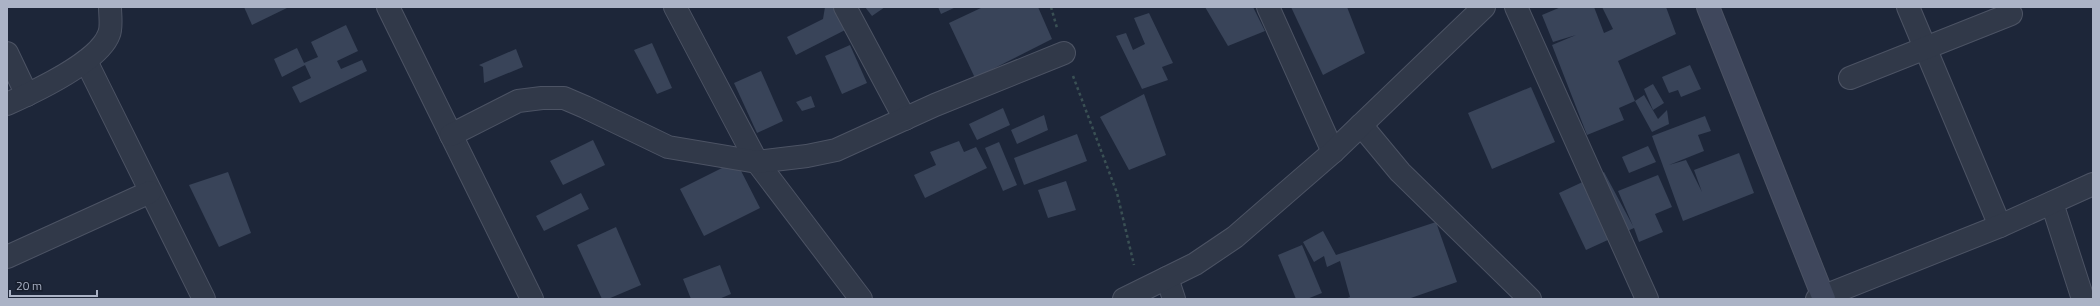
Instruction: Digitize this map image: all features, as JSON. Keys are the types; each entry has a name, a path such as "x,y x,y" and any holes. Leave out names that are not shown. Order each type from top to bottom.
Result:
{"street":[{"path":"7,104 27,95 86,61 102,48 110,33 110,7"},
{"path":"388,7 532,299"},
{"path":"676,7 757,162 861,299"},
{"path":"846,7 905,119"},
{"path":"1268,7 1333,152"},
{"path":"1133,295 1195,264 1235,237 1333,152 1484,7"},
{"path":"1516,7 1647,299"},
{"path":"1708,7 1821,298 2000,226 2093,184"},
{"path":"1908,7 2000,226"},
{"path":"1850,78 2011,14"},
{"path":"7,53 27,95"},
{"path":"451,135 518,101 542,98 564,98 586,107 668,147 757,162 807,156 836,150 905,119 1064,53"},
{"path":"86,61 204,299"},
{"path":"1361,125 1400,172 1530,299"},
{"path":"7,257 150,192"},
{"path":"2052,203 2083,299"},
{"path":"1167,278 1174,299"}],"path":[{"path":"1051,7 1064,53 1117,193 1133,295"}],"building":[{"path":"244,7 289,7 252,25"},
{"path":"825,7 840,7 851,27 796,55 787,37 823,19"},
{"path":"865,7 885,7 872,16"},
{"path":"938,7 956,7 941,14"},
{"path":"983,7 1038,7 1052,39 975,78 949,23"},
{"path":"1205,7 1253,7 1265,31 1228,46"},
{"path":"1291,7 1347,7 1365,53 1323,75"},
{"path":"1561,7 1594,7 1604,33 1613,29 1602,7 1666,7 1676,34 1618,61 1635,101 1619,108 1624,120 1587,135 1552,45 1576,35 1553,42 1542,15"},
{"path":"1149,13 1173,63 1162,67 1168,80 1142,89 1116,36 1126,33 1133,50 1145,44 1134,18"},
{"path":"346,25 358,51 337,61 341,69 362,60 367,71 300,103 292,87 311,78 305,65 282,77 274,59 297,48 304,63 318,57 311,42"},
{"path":"652,43 672,88 657,94 634,50"},
{"path":"850,45 867,83 842,94 825,56"},
{"path":"516,49 523,67 484,83 483,67 479,65"},
{"path":"1690,65 1701,89 1681,97 1678,90 1669,93 1662,77"},
{"path":"761,71 783,121 757,133 734,83"},
{"path":"1653,84 1664,103 1653,110 1644,89"},
{"path":"1531,87 1555,142 1492,169 1468,113"},
{"path":"1144,94 1166,155 1129,170 1100,117"},
{"path":"1644,95 1658,119 1667,110 1669,124 1652,132 1635,101"},
{"path":"811,96 815,107 802,111 796,102"},
{"path":"1003,108 1010,125 977,140 969,124"},
{"path":"1044,115 1048,130 1017,144 1011,130"},
{"path":"1705,116 1711,131 1698,135 1704,151 1669,165 1686,160 1702,192 1694,170 1739,153 1754,193 1683,221 1652,136"},
{"path":"1077,134 1087,161 1024,185 1014,158"},
{"path":"593,140 605,165 563,185 550,161"},
{"path":"959,141 964,152 976,147 987,168 925,198 914,175 936,165 930,152"},
{"path":"999,142 1017,185 1003,191 985,148"},
{"path":"1648,146 1656,162 1629,173 1622,157"},
{"path":"736,161 760,208 704,236 680,189"},
{"path":"228,172 251,233 219,247 189,185"},
{"path":"1604,172 1633,226 1618,191 1658,175 1672,207 1655,214 1663,232 1639,242 1634,228 1586,250 1559,193"},
{"path":"1066,181 1076,210 1048,218 1038,190"},
{"path":"581,193 589,209 544,231 536,216"},
{"path":"1436,222 1457,282 1408,299 1345,299 1350,297 1340,261 1327,267 1324,256 1314,262 1303,242 1323,231 1336,255"},
{"path":"616,227 641,285 608,299 602,299 577,245"},
{"path":"1302,245 1322,293 1307,299 1296,299 1278,255"},
{"path":"720,265 731,294 719,299 691,299 683,279"}]}
